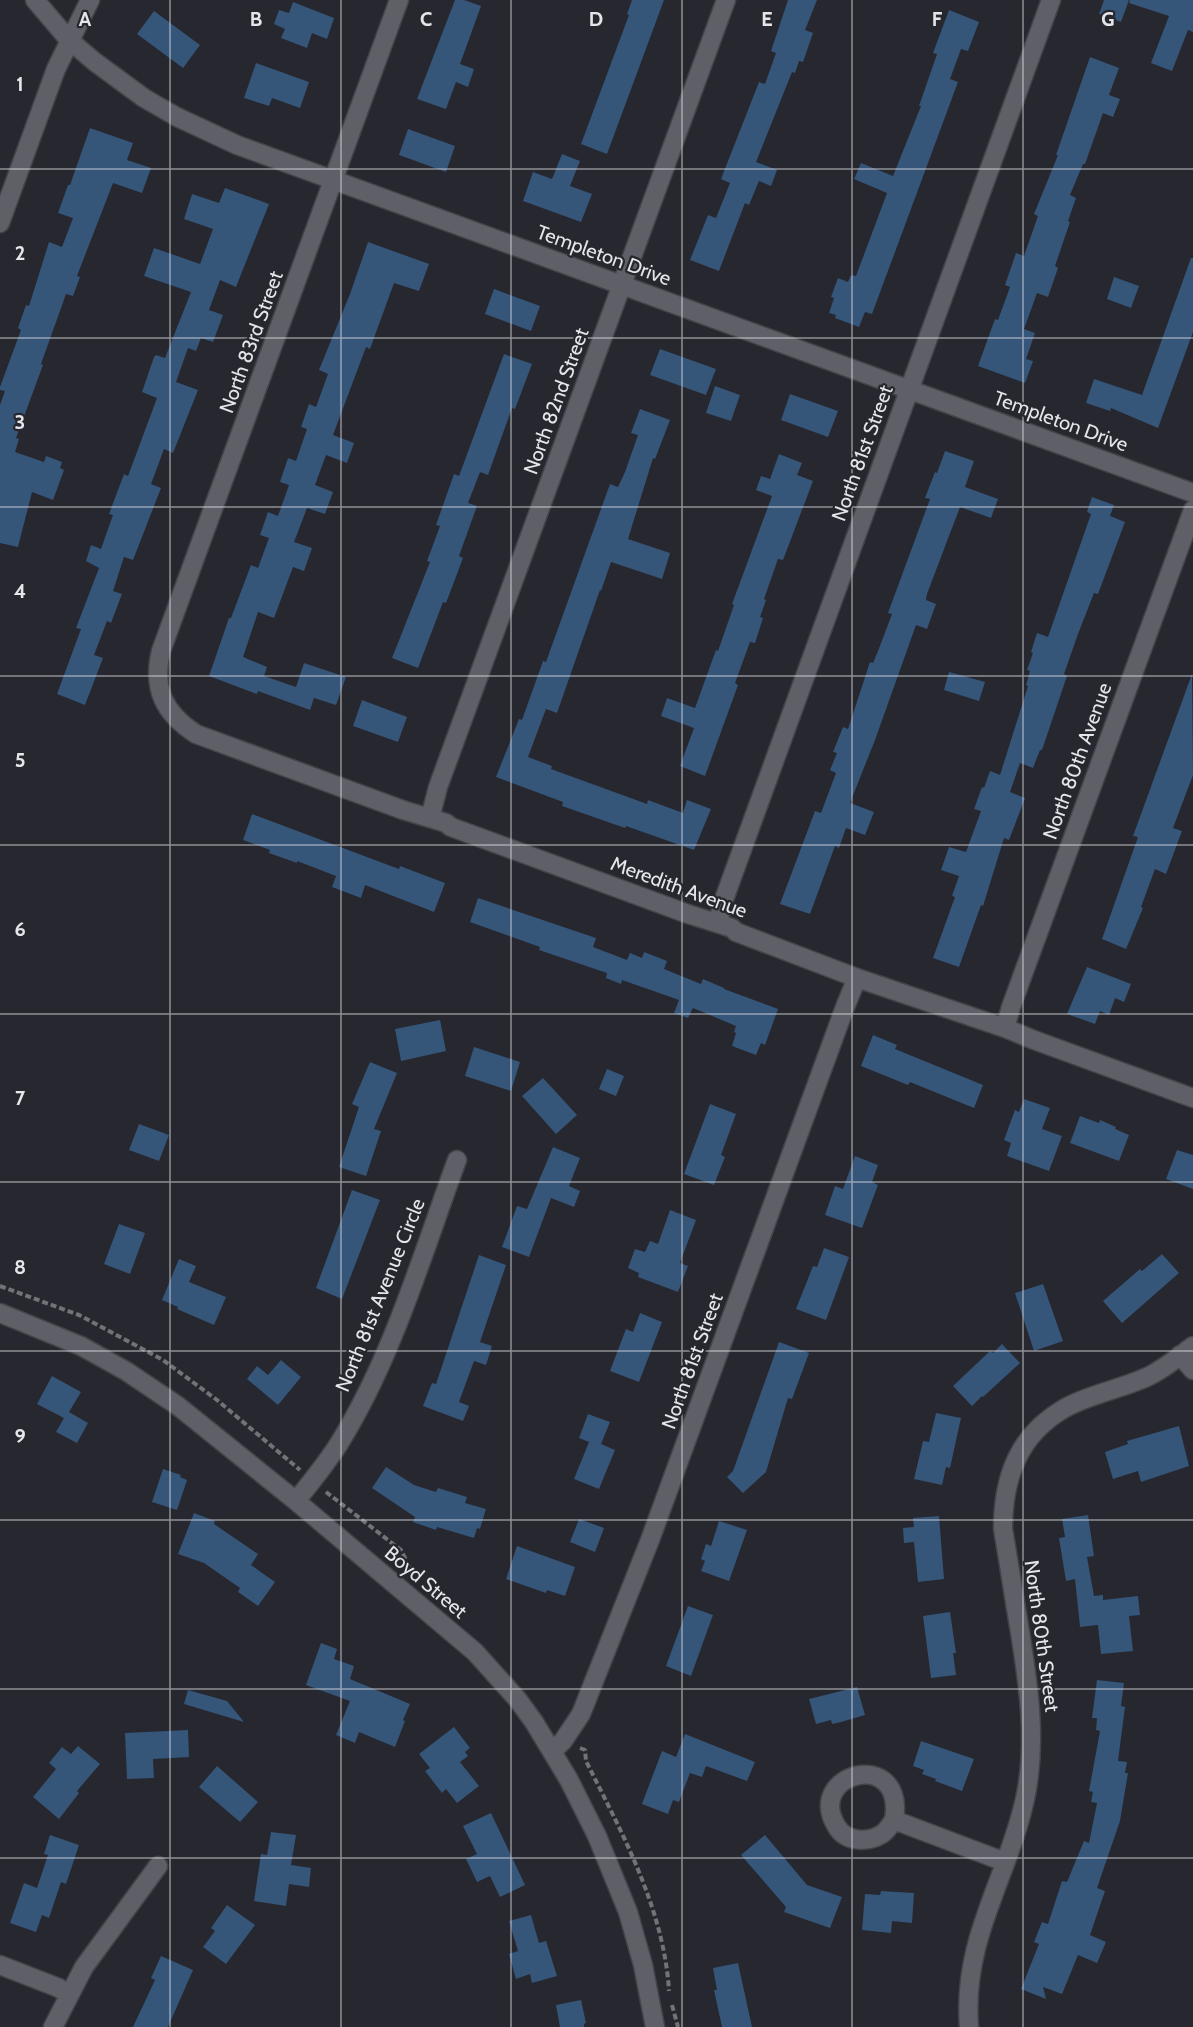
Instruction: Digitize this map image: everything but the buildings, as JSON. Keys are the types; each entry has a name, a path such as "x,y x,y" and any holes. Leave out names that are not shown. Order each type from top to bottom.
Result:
{"street":[{"name":"Templeton Drive","path":"35,0 69,40 144,98 177,117 237,145 1193,493"},
{"path":"0,223 56,69 90,0"},
{"name":"North 83rd Street","path":"163,700 158,682 161,651 399,0"},
{"name":"North 82nd Street","path":"430,818 438,787 726,0"},
{"name":"North 81st Street","path":"718,923 723,902 1051,0"},
{"name":"North 80th Avenue","path":"1005,1028 1193,510"},
{"name":"Meredith Avenue","path":"163,700 181,724 196,734 732,928 736,932 857,978 1005,1028 1193,1098"},
{"name":"North 81st Street","path":"552,1751 563,1741 581,1714 590,1693 654,1528 857,978"},
{"name":"North 81st Avenue Circle","path":"296,1501 339,1444 370,1387 396,1327 457,1160"},
{"name":"Boyd Street","path":"0,1313 81,1346 126,1371 178,1406 296,1501 475,1652 518,1700 552,1751 597,1836 628,1912 643,1965 655,2027"},
{"path":"1187,1351 1193,1370"},
{"name":"North 80th Street","path":"969,2027 967,2010 969,1978 975,1948 1025,1800 1030,1769 1032,1737 1030,1694 1003,1529 1003,1502 1010,1475 1016,1459 1031,1436 1045,1422 1073,1404 1147,1377 1187,1351"},
{"path":"894,1820 1005,1862"},
{"path":"53,2027 84,1967 158,1866"},
{"path":"0,1965 58,1988 68,1995"}]}
